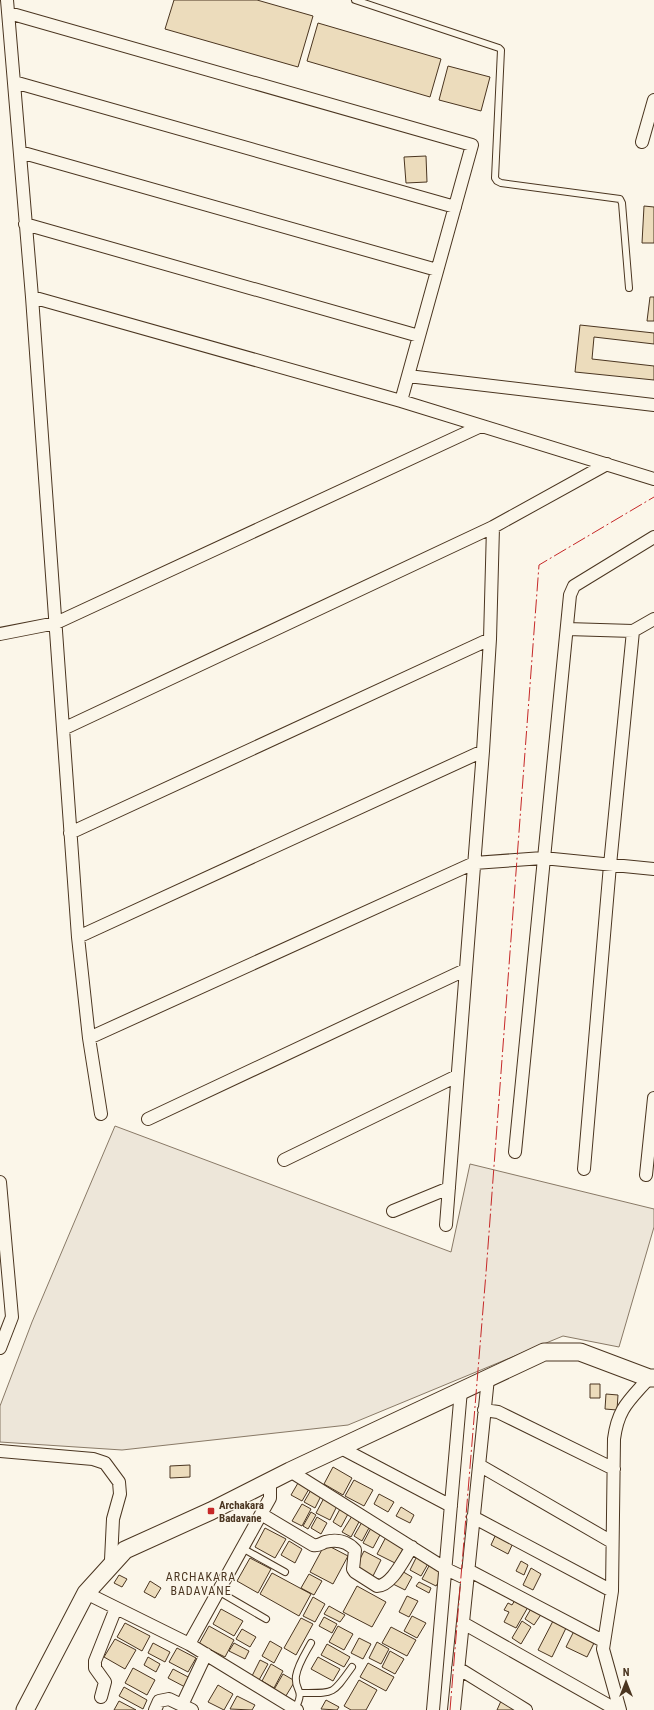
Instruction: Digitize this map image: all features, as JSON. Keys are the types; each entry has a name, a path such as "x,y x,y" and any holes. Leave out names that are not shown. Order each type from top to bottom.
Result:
{"street":[{"path":"7,0 32,297 78,937 89,1038 101,1114"},
{"path":"9,13 472,145 401,401"},
{"path":"14,82 455,207"},
{"path":"642,142 654,100"},
{"path":"20,152 437,270"},
{"path":"26,224 420,336"},
{"path":"32,297 401,401 654,479"},
{"path":"408,376 654,404"},
{"path":"0,634 56,623 481,426"},
{"path":"63,729 493,527 606,464"},
{"path":"446,1224 483,751 490,639 493,527"},
{"path":"515,1152 570,595 574,586 654,537"},
{"path":"567,629 633,631 654,619"},
{"path":"584,1169 610,865 633,631"},
{"path":"70,833 490,639"},
{"path":"78,937 483,751"},
{"path":"89,1038 474,863 543,858 654,869"},
{"path":"148,1120 465,970"},
{"path":"284,1160 457,1076"},
{"path":"646,1175 654,1098"},
{"path":"0,1182 12,1317 0,1348"},
{"path":"393,1211 449,1188"},
{"path":"26,1710 86,1593 125,1550 211,1511 270,1480 342,1448 544,1352 580,1352 651,1378 624,1407 617,1422 614,1439 612,1591 604,1641 604,1654 616,1710"},
{"path":"454,1710 488,1378"},
{"path":"433,1710 462,1390"},
{"path":"484,1410 498,1412 614,1468"},
{"path":"342,1448 451,1506"},
{"path":"0,1451 93,1458 105,1463 119,1482 120,1494 113,1519 111,1560"},
{"path":"479,1464 612,1542"},
{"path":"290,1471 446,1569 468,1574 604,1641"},
{"path":"190,1644 271,1496 270,1480"},
{"path":"261,1514 313,1545 318,1546 333,1540 345,1542 355,1550 355,1572 377,1586 381,1586 389,1581 412,1547"},
{"path":"474,1517 612,1591"},
{"path":"86,1593 190,1644 295,1710"},
{"path":"101,1697 105,1682 95,1668 95,1661 116,1608"},
{"path":"463,1623 616,1710"},
{"path":"155,1710 159,1701 168,1699 187,1708 206,1654"},
{"path":"458,1668 526,1710"}],"lane":[{"path":"355,0 499,48 501,50 495,178 501,183 620,199 622,203 629,288"},
{"path":"242,1548 285,1572"},
{"path":"218,1591 266,1619"},
{"path":"295,1710 301,1693 296,1679 298,1666 311,1643"},
{"path":"301,1693 327,1693 337,1689 352,1668"}],"shaded area":[{"path":"115,1126 451,1252 470,1164 654,1209 654,1227 619,1347 563,1336 348,1425 122,1450 0,1442 0,1406 32,1322"}],"building":[{"path":"174,0 257,0 313,16 298,67 165,29"},
{"path":"318,23 441,59 430,97 307,61"},
{"path":"448,66 490,77 481,111 439,100"},
{"path":"426,156 427,182 406,183 404,157"},
{"path":"644,206 654,207 654,243 642,243"},
{"path":"650,297 654,297 654,321 647,321"},
{"path":"580,325 654,333 654,344 594,337 592,359 654,366 654,380 575,372"},
{"path":"590,1384 600,1384 600,1398 590,1398"},
{"path":"606,1394 618,1395 617,1410 605,1409"},
{"path":"190,1465 190,1477 170,1478 170,1466"},
{"path":"333,1467 352,1478 343,1495 324,1484"},
{"path":"354,1480 373,1490 364,1506 345,1496"},
{"path":"298,1483 309,1489 302,1501 291,1495"},
{"path":"311,1490 321,1496 315,1508 304,1502"},
{"path":"379,1494 394,1502 388,1512 374,1504"},
{"path":"324,1498 337,1506 330,1520 316,1513"},
{"path":"302,1504 311,1509 302,1526 292,1521"},
{"path":"401,1507 414,1515 410,1523 396,1516"},
{"path":"340,1509 348,1514 341,1527 333,1522"},
{"path":"311,1512 316,1515 308,1529 303,1526"},
{"path":"352,1516 360,1520 351,1537 342,1532"},
{"path":"317,1517 327,1523 321,1534 311,1528"},
{"path":"362,1522 370,1526 362,1541 354,1536"},
{"path":"265,1528 286,1539 275,1558 255,1547"},
{"path":"371,1528 381,1533 373,1548 363,1543"},
{"path":"496,1534 513,1543 508,1554 491,1545"},
{"path":"386,1537 404,1547 395,1563 377,1554"},
{"path":"289,1541 302,1549 295,1563 281,1555"},
{"path":"325,1544 348,1556 333,1584 310,1572"},
{"path":"364,1551 381,1560 372,1578 355,1569"},
{"path":"417,1556 429,1562 421,1576 410,1570"},
{"path":"250,1558 271,1569 258,1593 237,1581"},
{"path":"521,1561 528,1565 524,1575 516,1571"},
{"path":"430,1564 445,1572 436,1586 422,1579"},
{"path":"531,1568 541,1574 533,1590 523,1585"},
{"path":"400,1570 412,1577 405,1590 393,1584"},
{"path":"272,1573 311,1594 299,1616 260,1594"},
{"path":"309,1574 322,1581 314,1595 301,1588"},
{"path":"119,1575 127,1579 122,1587 114,1583"},
{"path":"150,1581 161,1588 155,1598 144,1592"},
{"path":"419,1582 431,1588 429,1593 416,1586"},
{"path":"357,1586 386,1602 372,1627 343,1612"},
{"path":"407,1596 418,1601 409,1617 399,1612"},
{"path":"313,1597 325,1604 315,1622 303,1616"},
{"path":"515,1600 528,1607 516,1628 504,1622 509,1612 504,1610 508,1603 512,1605"},
{"path":"329,1606 345,1615 340,1622 324,1614"},
{"path":"532,1607 542,1613 534,1625 525,1619"},
{"path":"221,1609 243,1621 234,1636 213,1624"},
{"path":"412,1616 426,1623 417,1638 404,1631"},
{"path":"324,1617 337,1624 332,1633 319,1626"},
{"path":"301,1618 313,1624 296,1655 284,1648"},
{"path":"522,1621 531,1627 521,1644 512,1638"},
{"path":"553,1621 566,1628 552,1657 538,1650"},
{"path":"125,1623 150,1636 142,1651 117,1637"},
{"path":"209,1626 234,1640 225,1657 199,1644"},
{"path":"338,1626 353,1634 344,1650 329,1642"},
{"path":"391,1627 416,1640 407,1656 382,1643"},
{"path":"242,1629 256,1637 250,1647 236,1639"},
{"path":"575,1629 596,1639 587,1657 566,1647"},
{"path":"359,1638 371,1644 363,1659 351,1653"},
{"path":"115,1639 136,1650 125,1669 104,1657"},
{"path":"270,1641 282,1648 274,1663 262,1656"},
{"path":"377,1642 389,1649 381,1664 369,1658"},
{"path":"153,1643 170,1652 165,1662 148,1653"},
{"path":"234,1643 249,1651 245,1659 229,1651"},
{"path":"327,1644 350,1657 344,1667 321,1655"},
{"path":"177,1648 196,1658 188,1672 169,1662"},
{"path":"390,1651 404,1659 395,1674 382,1667"},
{"path":"148,1657 160,1664 156,1672 144,1665"},
{"path":"318,1657 340,1669 333,1681 311,1669"},
{"path":"260,1660 268,1664 259,1680 252,1676"},
{"path":"368,1663 394,1677 386,1691 360,1677"},
{"path":"271,1664 283,1671 274,1688 262,1681"},
{"path":"133,1668 155,1680 147,1695 125,1683"},
{"path":"173,1669 190,1678 185,1687 168,1678"},
{"path":"283,1674 295,1681 284,1699 272,1693"},
{"path":"359,1680 377,1690 366,1710 351,1710 344,1706"},
{"path":"218,1685 233,1694 224,1710 208,1702"},
{"path":"124,1687 147,1700 143,1709 119,1696"},
{"path":"237,1696 255,1705 252,1710 230,1709"},
{"path":"326,1700 339,1707 337,1710 321,1709"},
{"path":"119,1701 136,1710 114,1710"},
{"path":"501,1701 519,1710 497,1710"}],"power":[{"path":"450,1710 486,1273 539,565 654,497"}],"place":[{"name":"Archakara Badavane","path":"211,1511"}],"district":[{"name":"ARCHAKARA BADAVANE","path":"201,1584"}]}
